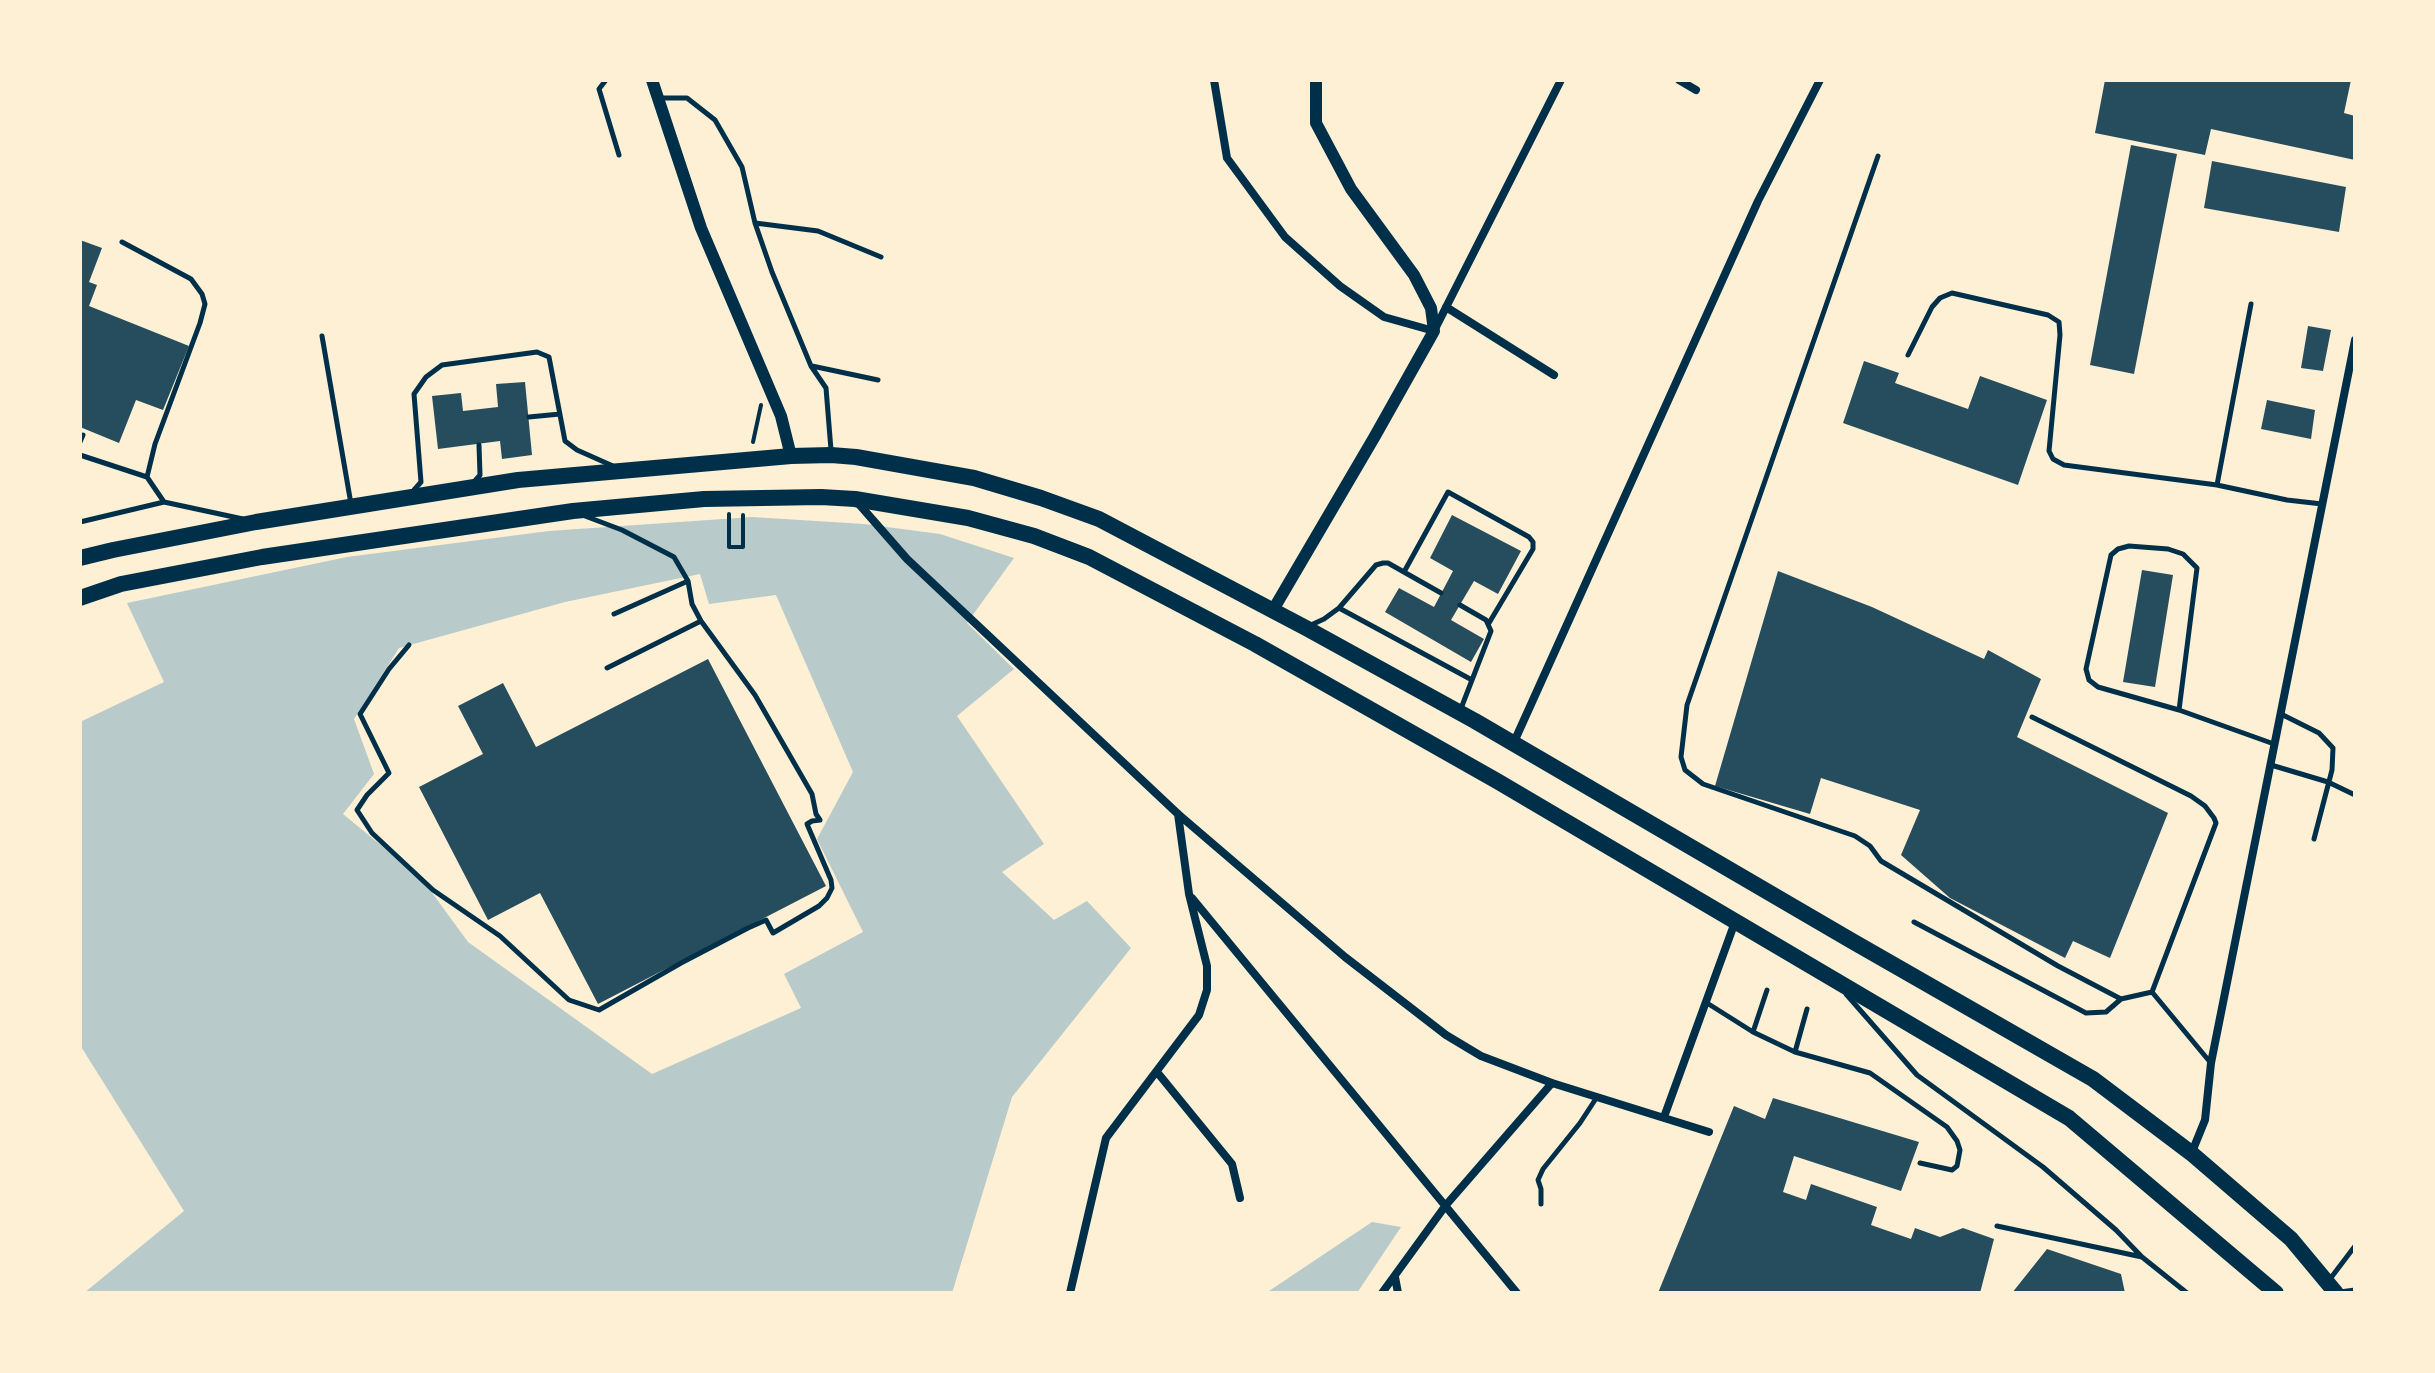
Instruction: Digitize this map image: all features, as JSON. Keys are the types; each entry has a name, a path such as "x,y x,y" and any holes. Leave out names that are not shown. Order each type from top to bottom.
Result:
{"highway":[{"path":"80,558 256,522 518,480 791,456 831,455 974,478 1041,498 1099,519 1460,712 2093,1079 2191,1153 2291,1239 2333,1289"},
{"path":"80,598 121,584 262,557 573,511 704,499 855,499 968,518 1034,536 1089,557 1269,652 1497,781 2069,1118 2272,1292"}],"street":[{"path":"652,80 701,228 781,416 791,456"},
{"path":"1214,80 1227,158 1285,237 1340,286 1384,317 1434,331"},
{"path":"1316,80 1316,123 1351,189 1414,275 1431,308 1434,331"},
{"path":"1273,610 1434,331 1561,80"},
{"path":"1679,80 1696,90"},
{"path":"1514,742 1758,201 1820,80"},
{"path":"1446,307 1554,375"},
{"path":"2191,1153 2205,1120 2211,1063 2355,340"},
{"path":"855,499 907,559 1178,814 1345,957 1446,1035 1481,1056 1552,1083 1709,1132"},
{"path":"1070,1293 1106,1138 1199,1015 1207,990 1207,966 1189,894 1178,814"},
{"path":"1189,894 1517,1293"},
{"path":"1664,1117 1735,922"},
{"path":"1157,1072 1232,1164 1240,1198"},
{"path":"1382,1293 1446,1205 1552,1083"},
{"path":"1395,1277 1398,1293"}],"lane":[{"path":"606,80 599,89 619,155"},
{"path":"658,98 687,98 715,120 742,167 755,223 772,272 811,366 826,388 831,455"},
{"path":"1878,156 1687,705 1681,757 1685,770 1703,784 1855,836 1870,846 1881,861 2058,966 2121,999"},
{"path":"755,223 818,231 881,257"},
{"path":"122,242 191,279 205,304 155,444 147,477"},
{"path":"1908,355 1932,307 1940,298 1952,293 2048,315 2059,322 2060,335 2049,451 2053,459 2064,465 2217,485 2322,504"},
{"path":"2217,485 2251,304"},
{"path":"322,336 351,507"},
{"path":"397,499 413,491 421,482 414,394 426,377 442,365 544,353 549,357 565,441 610,466 630,470"},
{"path":"811,366 878,380"},
{"path":"529,417 560,414"},
{"path":"466,488 480,475 479,445"},
{"path":"80,455 147,477 164,502"},
{"path":"1404,572 1448,492 1529,537 1533,549 1489,623"},
{"path":"80,522 164,502 256,522"},
{"path":"409,645 389,669 360,714 389,773 357,810 372,833 433,890 500,936 569,1000 599,1010 681,963 766,920 773,933 819,906 832,888 826,865 807,824 820,820 812,794 755,695 701,621 692,604 688,581 674,557 622,530 573,511"},
{"path":"2179,710 2197,568 2183,554 2168,549 2129,546 2118,549 2111,555 2086,669 2089,680 2098,687 2179,710 2275,745"},
{"path":"1306,628 1339,608 1376,565 1388,563 1441,593"},
{"path":"614,614 688,581"},
{"path":"1460,605 1486,620 1491,631 1460,712"},
{"path":"1339,608 1472,680"},
{"path":"607,668 701,621"},
{"path":"2280,714 2319,733 2333,748 2332,770 2314,839"},
{"path":"2032,717 2191,796 2205,806 2214,818 2216,823 2152,992"},
{"path":"2271,765 2328,782 2355,795"},
{"path":"1914,922 2086,1013 2106,1012 2121,999 2152,992"},
{"path":"1825,974 1874,1024 1917,1075 2043,1167 2116,1230 2142,1257 2187,1293"},
{"path":"1753,1032 1767,990"},
{"path":"2152,992 2211,1063"},
{"path":"1707,1003 1753,1032 1795,1052 1870,1073 1947,1127 1960,1150 1957,1166 1952,1170 1920,1163"},
{"path":"1795,1052 1807,1009"},
{"path":"1541,1204 1538,1180 1543,1169 1597,1096"},
{"path":"1997,1226 2142,1257"},
{"path":"2355,1246 2333,1289 2355,1290"}],"path":[{"path":"753,437 759,405"},
{"path":"729,527 729,547 743,547 742,525"}],"shaded area":[{"path":"752,517 864,524 940,534 1014,558 967,623 1014,669 957,716 1044,844 1002,872 1054,920 1087,901 1131,948 1012,1097 952,1293 84,1293 184,1211 80,1045 80,722 164,682 127,603 347,557 549,531","holes":["700,574 709,604 776,595 853,772 817,839 863,932 784,974 801,1008 652,1074 468,942 422,879 343,814 374,774 354,719 399,648 565,602"]},
{"path":"1372,1222 1401,1227 1357,1293 1266,1293"}],"building":[{"path":"2105,80 2351,80 2344,113 2355,116 2355,160 2211,129 2205,155 2095,133"},
{"path":"2131,145 2177,154 2134,374 2090,365"},
{"path":"2212,161 2346,187 2339,232 2204,208"},
{"path":"80,240 102,248 89,282 97,285 89,306 189,346 163,410 136,400 119,443 80,427"},
{"path":"2308,326 2331,330 2323,371 2301,368"},
{"path":"1864,361 1899,373 1895,383 1968,409 1980,376 2047,400 2018,485 1843,423"},
{"path":"525,382 532,455 502,459 500,441 438,449 432,396 461,393 463,411 498,407 496,384"},
{"path":"2267,400 2315,410 2311,439 2261,429"},
{"path":"1452,515 1521,551 1498,594 1474,581 1451,620 1484,639 1471,662 1385,612 1399,588 1434,607 1453,571 1430,558"},
{"path":"2142,570 2173,575 2155,687 2123,682"},
{"path":"1778,571 1872,607 1984,659 1988,650 2041,679 2017,737 2168,813 2110,958 2073,941 2065,958 1950,898 1901,855 1920,810 1821,778 1810,814 1715,786"},
{"path":"708,659 826,886 598,1004 540,893 488,920 419,787 483,754 458,706 503,683 536,747"},
{"path":"1773,1098 1919,1142 1901,1191 1794,1156 1783,1192 1806,1200 1811,1184 1877,1207 1871,1225 1911,1239 1915,1228 1940,1237 1963,1228 1994,1239 1980,1293 1658,1293 1734,1106 1765,1119"},
{"path":"2047,1249 2121,1274 2125,1293 2012,1293"}]}
